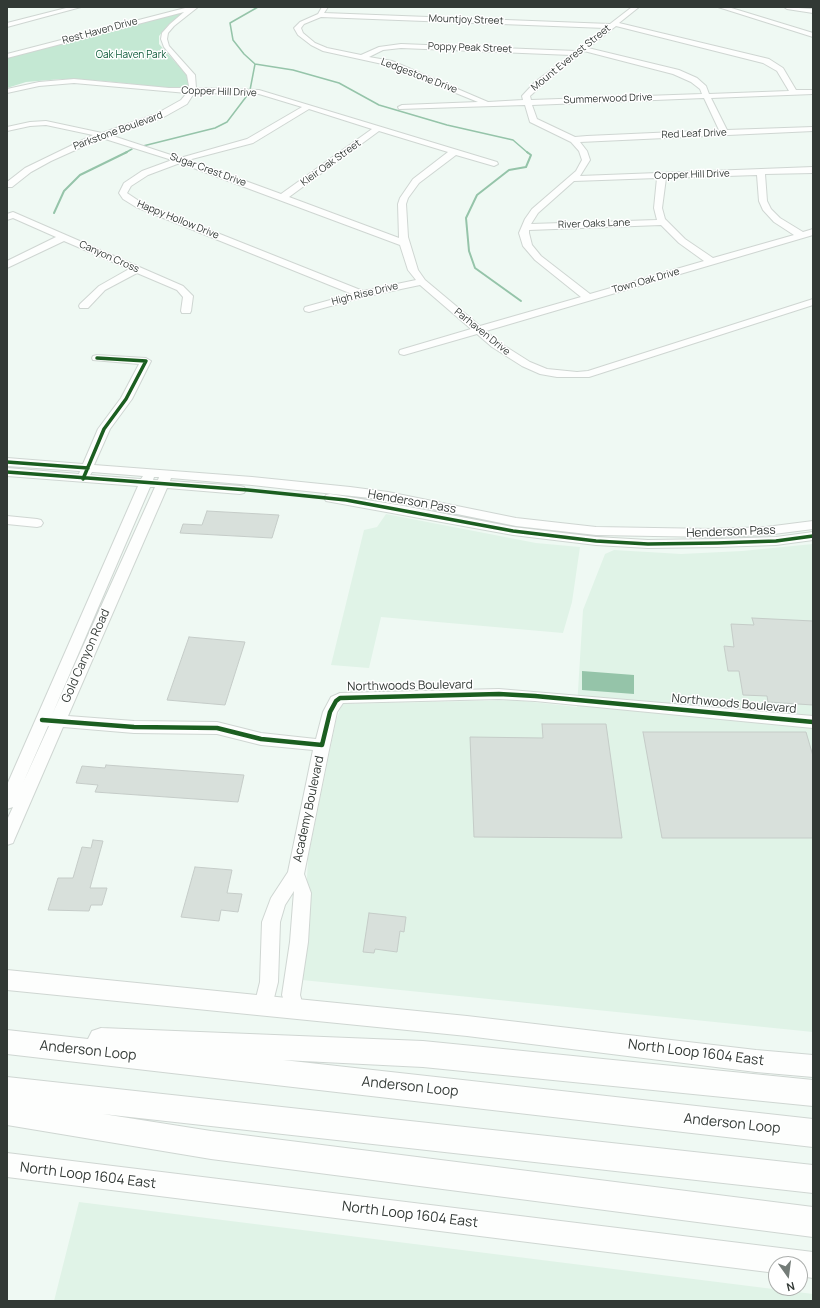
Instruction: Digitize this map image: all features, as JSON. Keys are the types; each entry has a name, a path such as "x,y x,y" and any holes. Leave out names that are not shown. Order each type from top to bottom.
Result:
{"highway":[{"path":"7,1036 423,1054 813,1092"},
{"name":"Anderson Loop","path":"7,1042 813,1133"},
{"path":"7,1090 813,1179"},
{"path":"7,1112 211,1145 813,1222"}],"main road":[{"name":"North Loop 1604 East","path":"11,982 467,1026 813,1066"},
{"name":"North Loop 1604 East","path":"7,1165 813,1265"}],"street":[{"path":"7,25 78,7"},
{"name":"Ledgestone Drive","path":"326,7 320,15 298,25 297,28 300,34 318,47 389,62 490,104"},
{"name":"Mount Everest Street","path":"574,140 533,120 526,96 636,7"},
{"path":"722,7 813,35"},
{"path":"788,7 813,11"},
{"path":"191,91 193,80 191,75 166,46 164,39 165,33 172,25 194,8"},
{"name":"Rest Haven Drive","path":"7,56 194,8"},
{"name":"Mountjoy Street","path":"320,15 613,25 750,56 766,61 775,66 784,74 794,93"},
{"name":"Poppy Peak Street","path":"363,57 381,48 401,46 580,51 682,74 697,82 708,96 724,133"},
{"name":"Copper Hill Drive","path":"7,91 39,84 74,81 191,91 259,92 494,164"},
{"name":"Parkstone Boulevard","path":"9,185 38,164 102,136 149,121 169,112 184,102 191,91"},
{"name":"Summerwood Drive","path":"402,107 813,92"},
{"name":"Happy Hollow Drive","path":"308,106 250,141 181,160 139,177 127,185 124,190 124,195 129,200 139,205 362,294"},
{"name":"Sugar Crest Drive","path":"7,129 30,124 46,123 61,125 102,136 181,160 404,243"},
{"name":"Kleir Oak Street","path":"283,198 378,128"},
{"name":"Red Leaf Drive","path":"574,140 587,138 813,129"},
{"path":"574,140 583,151 586,160 580,172 536,211 525,227 524,233 528,246 538,258 589,298"},
{"name":"Parhaven Drive","path":"454,152 416,182 407,192 402,204 404,243 413,270 422,282 496,346 526,364 544,372 577,375 599,371 813,302"},
{"name":"Copper Hill Drive","path":"572,179 813,170"},
{"path":"761,172 763,201 767,210 777,220 801,235"},
{"path":"662,176 658,208 661,219 682,241 712,262"},
{"name":"Canyon Cross","path":"10,216 64,237 184,290 188,296 186,311"},
{"name":"River Oaks Lane","path":"525,227 663,222"},
{"name":"Town Oak Drive","path":"404,352 813,232"},
{"path":"7,265 64,237"},
{"path":"84,306 102,288 137,269"},
{"name":"High Rise Drive","path":"309,309 362,294 422,282"},
{"path":"86,473 104,429 126,399 146,361 97,358"},
{"name":"Henderson Pass","path":"7,462 86,473 350,491 388,496 516,522 581,530 646,533 713,533 766,531 813,525"},
{"name":"Henderson Pass","path":"7,472 86,473"},
{"name":"Gold Canyon Road","path":"7,838 50,720 148,478"},
{"name":"Henderson Pass","path":"164,479 248,490 346,500 513,531 596,541 648,544 709,544 776,541 813,536"},
{"name":"Gold Canyon Road","path":"7,803 50,720 164,479"},
{"path":"7,520 37,523"},
{"path":"766,531 776,541"},
{"name":"Northwoods Boulevard","path":"322,745 332,706 340,698 351,696 523,695 813,722"},
{"path":"50,720 134,727 217,728 269,740 322,745"},
{"name":"Academy Boulevard","path":"263,1006 269,982 271,922 278,903 296,874 322,745"},
{"name":"Academy Boulevard","path":"295,1009 291,995 299,942 303,893 296,874"}],"shaded area":[{"path":"386,514 536,543 580,547 572,602 563,633 381,617 369,668 331,665 364,530 377,527"},
{"path":"813,544 813,1032 302,980 308,858 336,721 342,704 515,700 577,707 583,610 605,554 614,550 681,554 742,551"},
{"path":"582,671 634,675 634,694 582,690"},
{"path":"79,1202 768,1288 768,1296 808,1296 808,1293 813,1294 813,1301 54,1301"}],"green space":[{"name":"Oak Haven Park","path":"181,12 183,13 169,24 159,36 159,44 186,74 190,86 187,88 180,89 103,81 62,79 26,82 7,88 7,58"}],"building":[{"path":"207,511 279,515 272,538 180,533 183,524 202,525"},
{"path":"752,618 813,621 813,705 768,702 767,696 743,695 739,671 728,671 724,646 734,647 731,624 754,625"},
{"path":"189,637 245,642 225,705 167,700"},
{"path":"542,724 606,724 622,838 474,837 470,737 543,738"},
{"path":"643,732 806,732 813,756 813,838 662,838"},
{"path":"106,765 244,775 238,802 95,792 98,785 76,783 82,766 105,768"},
{"path":"93,840 103,841 90,888 107,888 102,905 91,905 89,911 48,910 58,878 73,878 82,847 91,848"},
{"path":"195,867 232,870 227,893 242,894 238,912 221,910 219,921 181,917"},
{"path":"369,913 406,917 404,932 400,931 397,952 375,949 374,953 363,952"}],"waterway":[{"path":"255,64 244,54 233,40 230,23 258,7"},
{"path":"250,90 255,64"},
{"path":"255,64 293,70 339,83 379,105 447,125 513,140 528,153"},
{"path":"143,146 215,128 227,122 249,93"},
{"path":"125,153 132,149"},
{"path":"521,301 475,268 469,251 466,218 477,195 509,170 526,167 531,155 527,152"},
{"path":"54,213 64,191 80,175 125,153"}],"cycle path":[{"path":"83,479 104,429 126,399 146,361 97,358"},
{"path":"7,462 88,468"},
{"path":"7,472 248,490 346,500 513,531 596,541 648,544 717,543 776,541 813,536"},
{"path":"42,720 134,727 217,728 261,739 322,745 330,712 336,701 340,698 499,694 535,696 813,722"}]}
